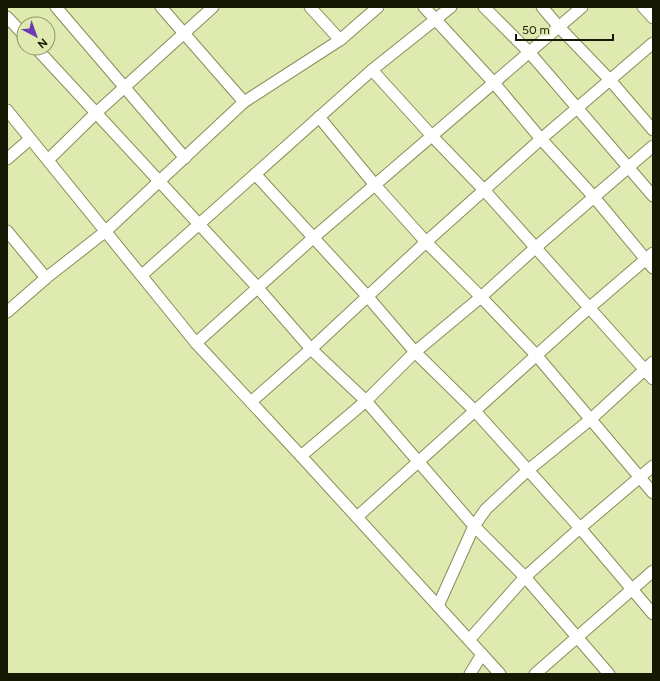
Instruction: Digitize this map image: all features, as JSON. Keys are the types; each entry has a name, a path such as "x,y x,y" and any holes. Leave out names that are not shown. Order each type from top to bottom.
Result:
{"street":[{"path":"56,7 185,158"},
{"path":"161,7 244,102"},
{"path":"48,160 124,87 213,7"},
{"path":"310,7 340,40"},
{"path":"7,312 46,278 106,230 244,102 340,40 378,7"},
{"path":"357,516 589,308 651,260 541,139 494,83 424,7"},
{"path":"142,275 372,70 451,7"},
{"path":"484,7 529,52 653,196"},
{"path":"542,7 610,80 653,130"},
{"path":"196,343 313,238 582,7"},
{"path":"643,7 653,18"},
{"path":"7,17 16,27"},
{"path":"251,402 541,139 653,43"},
{"path":"43,56 158,182 258,288 311,349 366,401 474,526 525,577 609,674"},
{"path":"372,70 484,190 589,308 649,366 653,379"},
{"path":"7,110 106,230 196,343 357,516 500,674"},
{"path":"319,117 375,185 426,242 537,356 653,493"},
{"path":"7,159 30,139"},
{"path":"301,456 366,401 415,352 481,297 653,146"},
{"path":"255,174 368,297 415,352 474,410 527,471 580,528 653,614"},
{"path":"7,231 46,278"},
{"path":"438,606 474,526 486,509 527,471 591,420 649,366"},
{"path":"469,640 525,577 653,466"},
{"path":"535,674 653,571"},
{"path":"470,674 482,654"}]}
